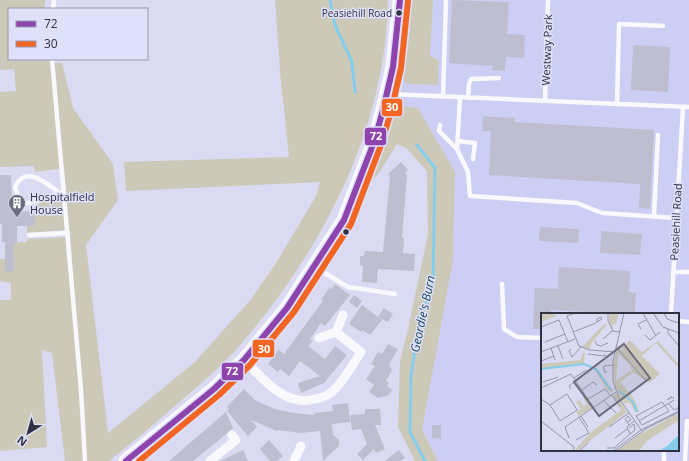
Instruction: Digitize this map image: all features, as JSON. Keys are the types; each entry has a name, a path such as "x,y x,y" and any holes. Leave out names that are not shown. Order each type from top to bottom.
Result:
{"main road":[{"path":"131,460 214,389 244,360 287,308 344,220 374,142 387,94 393,67 400,0"}],"street":[{"path":"319,338 336,332 343,315"},
{"path":"244,360 279,393 291,400 307,402 332,392 361,352 336,332"},
{"path":"210,461 236,440 232,435"},
{"path":"294,461 301,446"}],"lane":[{"path":"443,97 446,0"},
{"name":"Westway Park","path":"545,101 548,0"},
{"path":"53,8 54,1"},
{"path":"617,104 619,24 662,26"},
{"path":"52,60 62,193 68,233 81,390 85,461"},
{"path":"468,98 471,79 499,78"},
{"path":"387,94 689,107"},
{"path":"457,149 460,97"},
{"name":"Peasiehill Road","path":"671,313 683,107"},
{"path":"440,125 439,131 457,149 468,172 470,196 577,203 602,213 676,218"},
{"path":"654,216 658,135"},
{"path":"458,141 474,143 473,159"},
{"path":"28,175 40,179 62,193 55,193 34,202 26,203 19,198 15,187 20,179 28,175"},
{"path":"29,236 68,233"},
{"path":"314,266 348,287 395,294"},
{"path":"673,272 689,272"},
{"path":"502,284 504,329 517,337 541,338"},
{"path":"679,321 689,322"},
{"path":"686,461 687,421"}],"shaded area":[{"path":"0,0 45,0 44,8 8,8 8,60 53,60 54,63 62,63 73,108 113,164 118,200 86,245 108,433 195,362 252,298 278,260 316,196 320,182 126,191 124,162 289,157 280,71 275,0 388,0 384,49 375,97 361,143 342,189 320,233 294,274 265,314 234,352 198,386 109,461 65,461 52,353 42,350 47,447 0,451 0,300 11,300 11,283 0,281 0,259 5,259 5,271 14,271 14,242 27,242 27,239 66,237 67,262 72,261 69,224 65,224 65,230 27,233 27,226 34,226 34,211 30,211 34,207 42,202 67,197 64,168 36,172 33,166 0,167 0,92 16,91 14,69 0,70"},
{"path":"412,0 689,0 689,461 438,461 422,430 453,260 455,172 400,106"},
{"path":"412,0 433,0 430,55 439,61 438,85 407,84 402,78 408,48"},
{"path":"400,106 418,108 455,172 453,260 422,430 438,461 415,461 398,427 400,361 428,234 427,171 406,148 397,144 373,180 393,111"}],"building":[{"path":"452,0 509,2 507,34 525,35 524,58 506,57 505,71 492,70 493,66 449,63"},
{"path":"633,45 670,47 668,92 631,90"},
{"path":"483,116 515,118 515,122 654,130 650,209 639,208 640,184 489,175 491,131 482,131"},
{"path":"401,162 408,170 405,173 407,176 402,238 404,238 403,253 415,254 414,271 378,269 377,283 362,282 363,266 360,265 360,256 364,256 365,251 383,252 390,176 388,174"},
{"name":"Hospitalfield House","path":"0,175 11,175 12,212 34,211 34,226 17,226 17,242 14,242 14,271 5,272 5,242 2,242 2,224 0,224"},
{"path":"540,227 579,229 578,243 539,241"},
{"path":"601,231 642,234 640,255 600,253"},
{"path":"559,267 630,271 629,292 636,293 635,313 586,313 551,310 551,313 541,313 541,329 533,329 535,288 558,289"},
{"path":"335,284 350,295 325,326 321,323 310,339 313,341 308,346 325,359 335,346 347,355 324,383 301,393 298,383 320,376 300,361 289,376 280,369 278,372 268,364 278,350 284,354 323,301 321,300 330,287 332,289"},
{"path":"354,295 362,301 357,308 349,302"},
{"path":"362,305 382,320 370,335 362,330 361,332 349,324"},
{"path":"384,308 393,314 388,322 378,317"},
{"path":"388,344 398,349 389,365 392,370 386,381 389,383 387,386 392,390 389,395 378,398 369,392 374,385 366,379 375,366 371,364 378,352 382,354"},
{"path":"244,389 256,401 275,409 293,413 314,415 314,413 333,411 332,405 348,403 350,422 332,424 333,435 339,440 339,446 323,461 320,431 301,433 277,431 251,420 257,427 248,436 227,411 229,409 227,407"},
{"path":"365,409 380,409 381,425 375,425 385,449 376,453 374,449 363,460 357,454 367,444 361,429 352,430 350,415 365,414"},
{"path":"226,412 233,428 193,461 169,461"},
{"path":"432,425 441,425 441,439 432,438"},
{"path":"269,440 283,456 277,461 270,461 260,449"},
{"path":"243,450 248,461 220,461"},
{"path":"399,450 405,458 400,461 385,461"}],"waterway":[{"name":"Geordie's Burn","path":"330,0 335,25 352,62 355,92"},
{"name":"Geordie's Burn","path":"417,145 435,168 433,282 418,329 411,376 410,432 425,461"}],"transit line":[{"name":"72","path":"126,461 214,389 244,360 287,308 344,220 374,142 383,110 393,67 400,0"},
{"name":"30","path":"139,461 219,395 250,365 294,312 351,224 381,145 391,112 401,68 408,1"}],"place":[{"name":"Peasiehill Road","path":"399,13"},
{"name":"Hospitalfield House","path":"17,218"}]}
